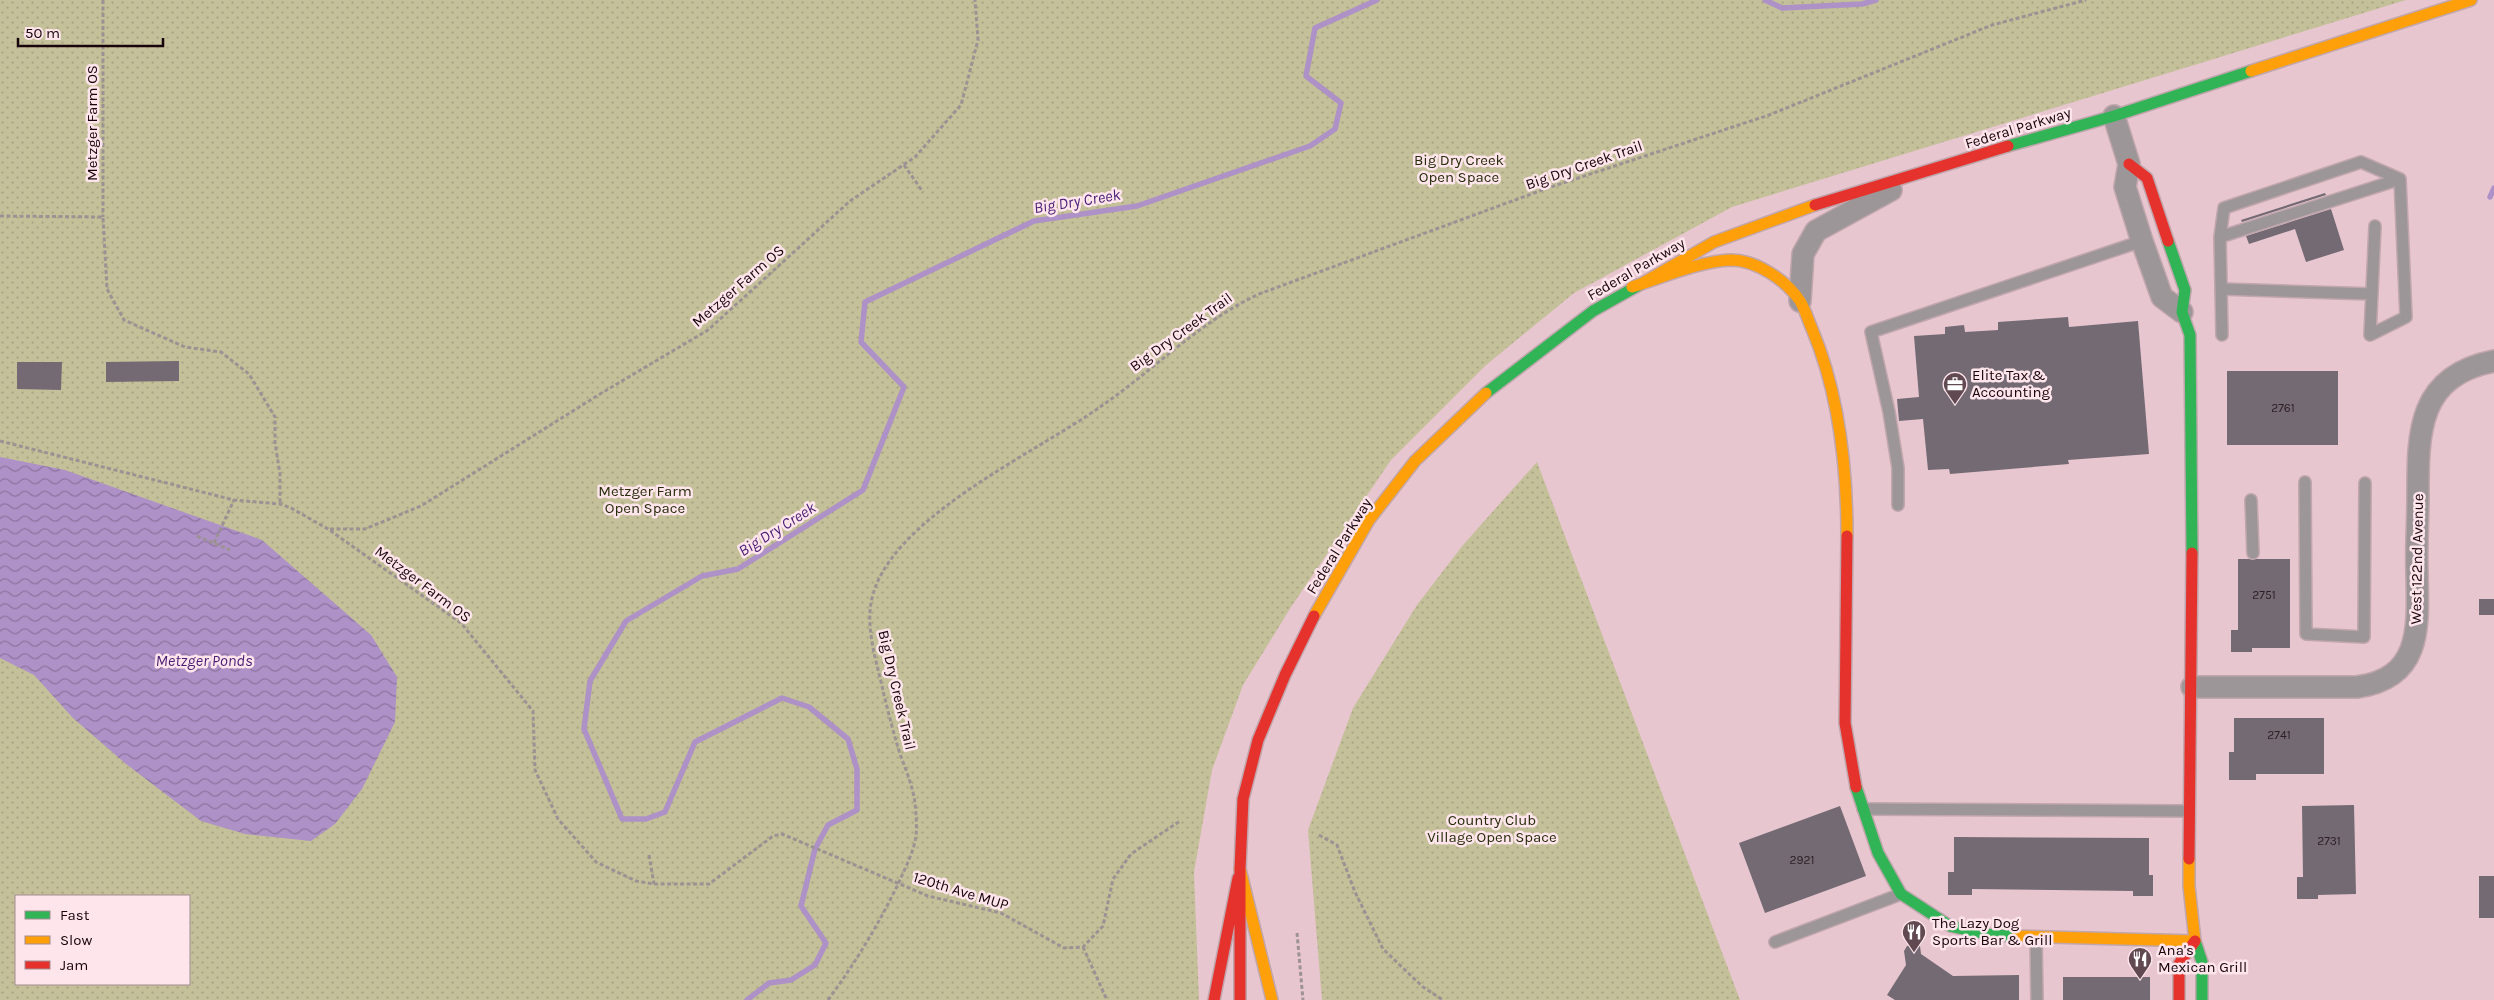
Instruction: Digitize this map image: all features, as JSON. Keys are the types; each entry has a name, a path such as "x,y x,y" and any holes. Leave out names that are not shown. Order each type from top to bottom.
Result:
{"main road":[{"name":"Federal Parkway","path":"1240,1000 1240,869 1243,800 1258,740 1285,675 1318,610 1370,520 1415,461 1481,396 1592,311 1714,242 1790,213 2019,142 2114,116 2471,0"},
{"path":"2129,164 2147,178 2185,290 2182,312 2190,335 2192,687 2189,886 2195,941 2202,962 2202,1000"},
{"path":"1632,287 1696,267 1731,260 1760,266 1783,284 1800,301 1825,360 1839,426 1847,505 1845,723 1849,754 1861,808 1878,853 1901,894 1950,926 1992,935 2195,941"},
{"path":"1214,1000 1240,869"},
{"path":"1240,869 1272,1000"},
{"path":"2179,1000 2180,964 2195,941"}],"street":[{"path":"2114,116 2129,164 2125,187 2142,241 2162,297 2182,312"},
{"path":"1800,301 1803,254 1816,231 1922,173"},
{"name":"West 122nd Avenue","path":"2192,687 2357,687 2371,685 2394,675 2405,662 2413,645 2419,620 2416,571 2418,444 2422,421 2434,396 2455,376 2477,364 2494,361"}],"lane":[{"path":"2222,335 2220,237 2224,208 2361,162 2400,180"},
{"path":"2220,237 2400,180"},
{"path":"2375,226 2370,335 2406,318 2400,180"},
{"path":"1898,505 1898,468 1889,412 1871,332 2142,241"},
{"path":"2221,289 2372,294"},
{"path":"2305,482 2306,634 2364,636 2365,483"},
{"path":"2251,500 2253,553"},
{"path":"1861,808 2190,811"},
{"path":"1776,942 1901,894"},
{"path":"2036,937 2037,1000"}],"path":[{"name":"Metzger Farm OS","path":"103,0 103,217 106,289 124,320 185,347 221,352 249,374 274,417 274,443 280,474 280,504"},
{"name":"Metzger Farm OS","path":"328,529 365,529 421,506 600,394 708,330 850,201 915,157 961,105 978,40 975,0"},
{"name":"Big Dry Creek Trail","path":"828,1000 884,915 916,837 916,816 911,786 892,727 877,666 871,630 871,605 876,586 885,568 911,538 962,494 1086,417 1190,336 1237,304 1545,189 1769,115 1992,25 2086,0"},
{"path":"904,165 923,192"},
{"path":"0,216 103,217"},
{"name":"Metzger Farm OS","path":"0,440 234,500 280,504 328,529 461,623 533,711 535,770 558,819 596,862 636,881 654,884 709,884 773,836 782,834 853,862"},
{"path":"214,543 234,500"},
{"path":"197,536 230,550"},
{"path":"1107,1000 1083,946 1103,926 1113,879 1131,854 1180,822"},
{"path":"1319,835 1337,845 1355,892 1383,949 1423,987 1443,1000"},
{"path":"649,855 654,884"},
{"name":"120th Ave MUP","path":"853,862 928,896 1001,913 1064,948 1083,946"},
{"path":"1297,933 1303,1000"}],"green space":[{"name":"Metzger Farm Open Space","path":"0,0 2406,0 1732,207 1574,293 1485,366 1391,460 1291,607 1243,685 1212,770 1194,872 1199,1000 0,1000"},
{"name":"Country Club Village Open Space","path":"1537,462 1740,1000 1322,1000 1308,830 1353,708 1417,605 1463,545"}],"water":[{"name":"Metzger Ponds","path":"0,457 65,470 262,540 371,635 397,677 395,722 362,789 335,824 311,841 245,834 201,821 126,764 73,718 34,675 0,658"}],"building":[{"path":"2325,193 2326,195 2242,222 2241,220"},
{"path":"2331,209 2344,250 2306,262 2295,229 2249,244 2246,236"},
{"path":"2068,317 2069,327 2138,321 2149,454 2068,460 2069,464 1950,474 1949,469 1928,470 1923,419 1899,421 1897,399 1919,397 1914,336 1945,334 1945,327 1964,325 1965,332 1998,330 1998,322"},
{"path":"179,361 179,381 106,382 106,362"},
{"path":"17,362 62,362 61,390 17,389"},
{"path":"2227,371 2338,371 2338,445 2227,445"},
{"path":"2238,559 2290,559 2290,648 2252,648 2252,652 2231,652 2231,630 2238,630"},
{"path":"2479,599 2494,599 2494,615 2479,615"},
{"path":"2234,718 2324,718 2324,774 2256,774 2256,780 2229,780 2229,752 2234,752"},
{"path":"2354,805 2356,894 2318,895 2318,899 2297,899 2297,877 2303,877 2302,806"},
{"path":"1840,806 1866,876 1765,913 1739,843"},
{"path":"1954,837 2149,838 2149,875 2153,875 2153,896 2133,896 2133,891 1972,889 1972,895 1948,895 1948,872 1954,872"},
{"path":"2479,876 2494,876 2494,918 2479,918"},
{"path":"1913,944 1920,946 1921,954 1953,976 2019,975 2019,1000 1895,1000 1887,995 1906,965 1904,951 1907,946"},
{"path":"2063,977 2150,977 2150,1000 2063,1000"}],"waterway":[{"name":"Big Dry Creek","path":"747,1000 769,983 791,980 815,965 826,943 801,906 815,849 828,825 857,810 857,769 848,739 809,707 782,698 695,742 665,812 646,819 622,819 584,729 590,681 626,621 702,576 738,569 863,490 904,387 861,342 865,302 1034,221 1137,206 1310,146 1335,129 1341,103 1306,76 1315,28 1377,0"},
{"name":"Big Dry Creek","path":"1765,0 1782,8 1862,4 1876,0"},
{"path":"2490,197 2494,188"}],"traffic: fast":[{"path":"2008,146 2114,116 2251,71"},
{"path":"2168,241 2185,290 2182,312 2190,335 2192,553"},
{"path":"1486,393 1593,311 1641,284"},
{"path":"1856,787 1878,853 1901,894 1950,926 1992,935 2017,936"},
{"path":"2195,941 2202,962 2202,1000"}],"traffic: slow":[{"path":"2251,71 2471,0"},
{"path":"1641,284 1714,242 1815,205"},
{"path":"1632,287 1707,263 1731,260 1750,263 1760,267 1779,279 1794,293 1803,307 1821,353 1835,404 1843,457 1847,536"},
{"path":"1314,616 1369,520 1415,461 1486,393"},
{"path":"2017,936 2195,941 2189,886 2189,859"},
{"path":"1240,869 1272,1000"}],"traffic: jam":[{"path":"1815,205 2008,146"},
{"path":"2129,164 2147,178 2168,241"},
{"path":"1847,536 1845,723 1856,787"},
{"path":"2189,859 2192,553"},
{"path":"1240,1000 1240,869 1243,799 1258,740 1285,675 1314,616"},
{"path":"1214,1000 1238,878"},
{"path":"2179,1000 2179,964 2195,941"}],"place":[{"name":"Elite Tax & Accounting","path":"1955,405"},
{"name":"The Lazy Dog Sports Bar & Grill","path":"1914,953"},
{"name":"Ana's Mexican Grill","path":"2140,980"}],"park label":[{"name":"Big Dry Creek Open Space","path":"1459,168"}]}
